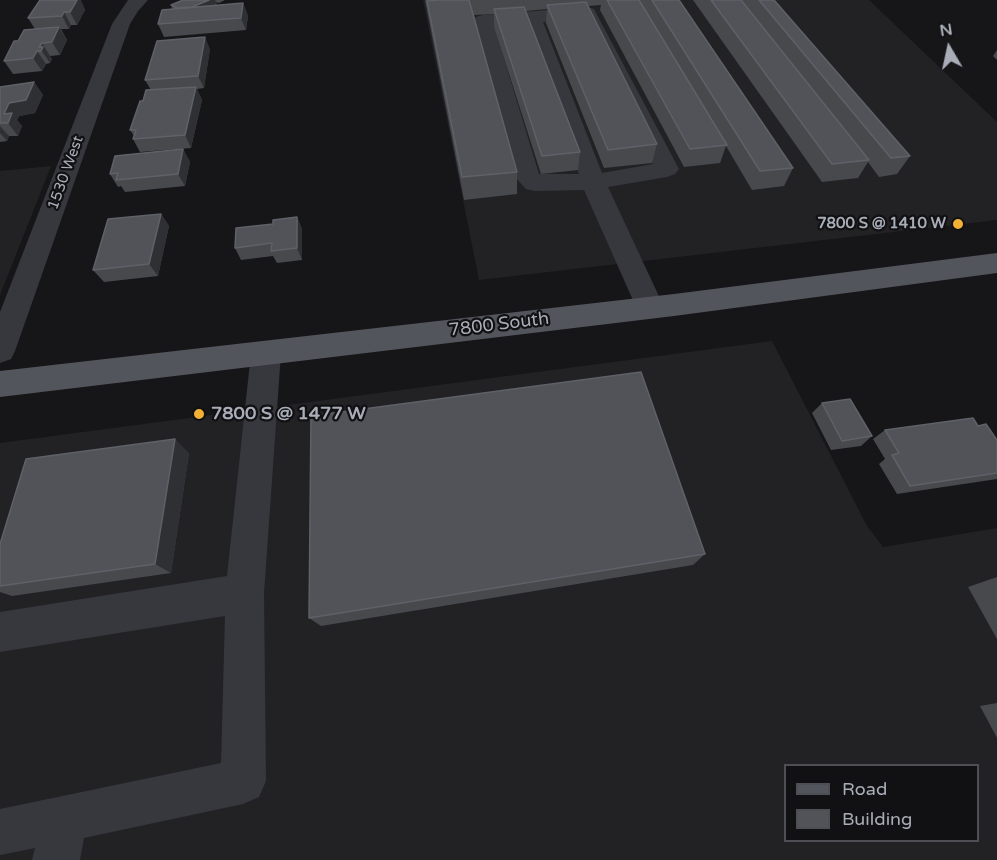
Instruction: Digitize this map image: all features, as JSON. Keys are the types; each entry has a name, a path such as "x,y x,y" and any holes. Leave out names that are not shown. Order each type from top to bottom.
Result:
{"main road":[{"name":"7800 South","path":"0,384 650,308 997,263"}],"street":[{"name":"1530 West","path":"0,351 121,24 139,0"},
{"path":"587,13 667,169 594,182 535,183 528,178 483,21 587,13"},
{"path":"532,17 594,182 650,308"},
{"path":"0,832 60,839 243,781 245,594 266,353"},
{"path":"0,632 245,594"}],"shaded area":[{"path":"423,0 869,0 997,122 997,220 479,280"},
{"path":"51,166 0,295 0,171"},
{"path":"772,341 867,526 883,547 997,528 997,860 0,860 0,443"}],"building":[{"path":"40,0 77,0 70,12 64,12 62,16 28,18"},
{"path":"183,0 209,0 192,7 177,8 171,5"},
{"path":"469,0 517,172 462,177 427,1"},
{"path":"607,0 639,0 727,145 690,149"},
{"path":"652,0 679,0 793,168 760,171"},
{"path":"711,0 741,0 869,160 832,164"},
{"path":"759,0 774,0 910,156 891,158"},
{"path":"586,2 657,144 608,150 547,5"},
{"path":"243,3 241,18 158,24 162,10"},
{"path":"524,7 580,152 542,156 494,9"},
{"path":"59,27 52,42 42,43 39,47 43,47 41,51 37,51 33,58 4,61 14,41 18,41 24,30"},
{"path":"205,37 198,76 145,80 157,41"},
{"path":"34,82 26,100 9,103 4,114 12,113 8,123 0,123 0,87"},
{"path":"196,87 185,135 133,139 136,130 130,130 146,90"},
{"path":"183,149 178,174 116,180 118,173 110,174 115,156"},
{"path":"161,214 149,264 93,270 108,219"},
{"path":"297,217 297,248 271,251 272,243 235,248 236,228 273,224 273,220"},
{"path":"641,372 705,554 309,618 311,416"},
{"path":"850,399 872,436 842,441 822,403"},
{"path":"973,418 978,426 986,424 997,440 997,473 910,486 892,455 899,453 885,430"},
{"path":"175,439 155,564 0,586 0,544 26,459"}],"place":[{"name":"7800 S @ 1410 W","path":"958,224"},
{"name":"7800 S @ 1477 W","path":"199,414"}]}
